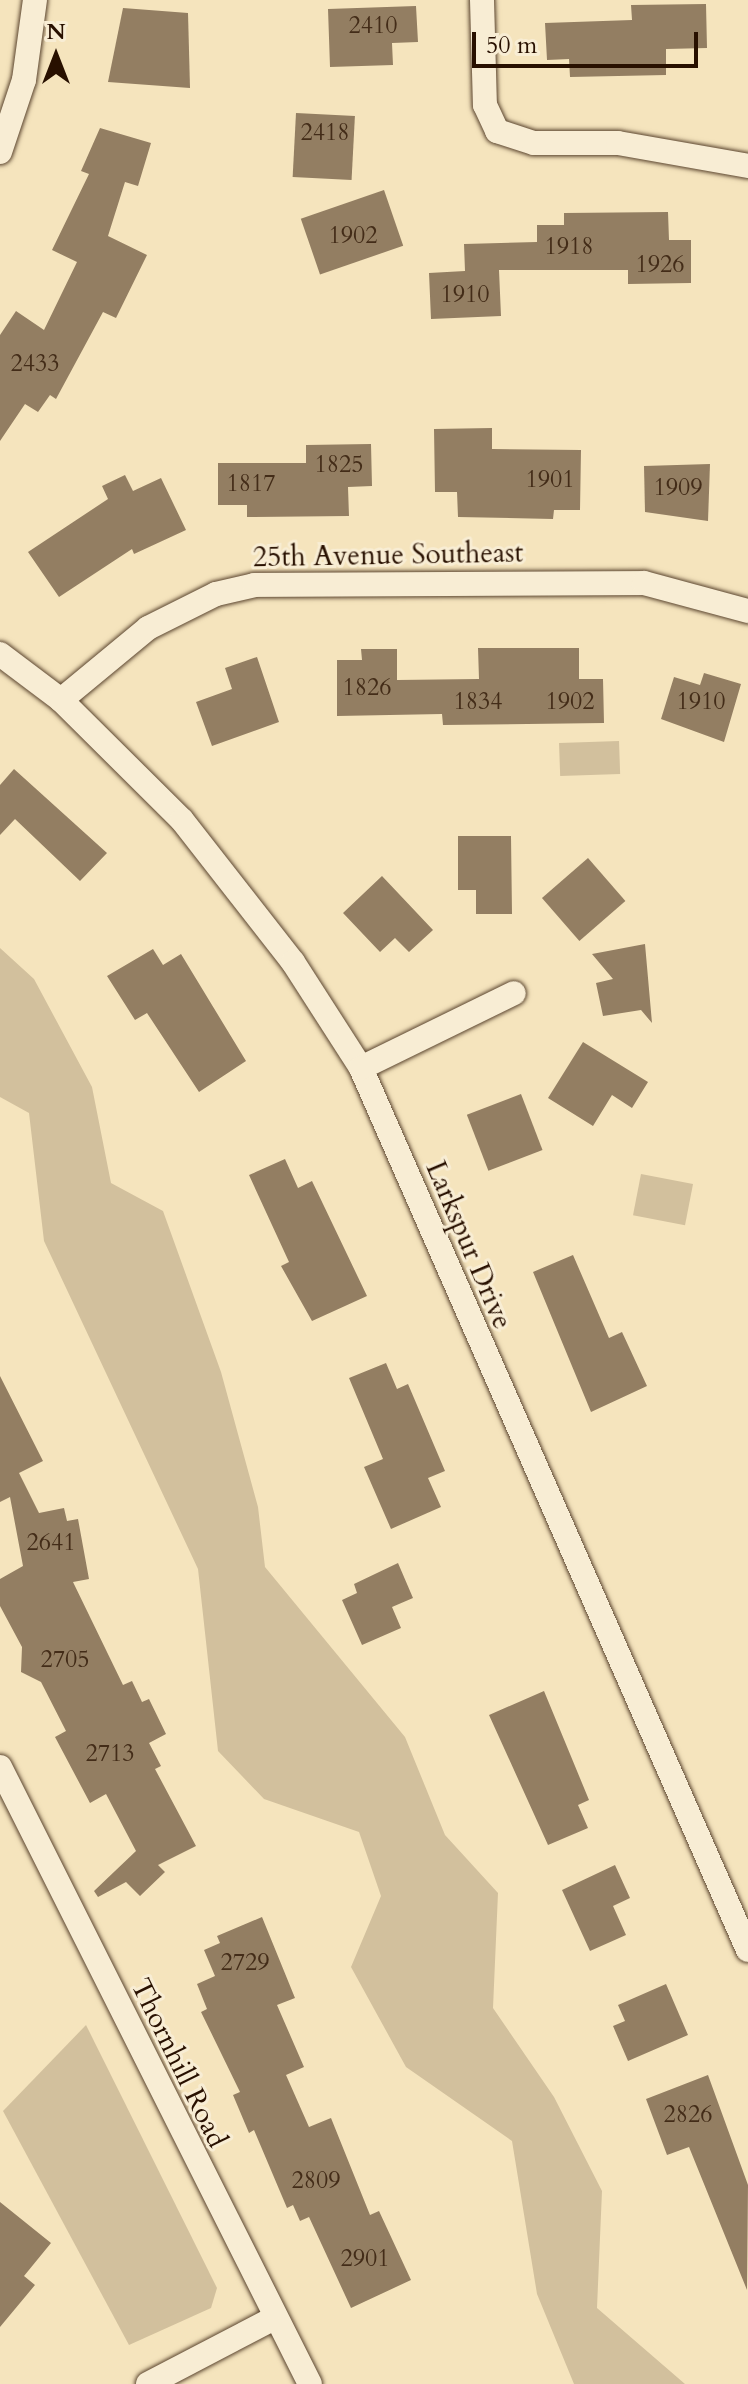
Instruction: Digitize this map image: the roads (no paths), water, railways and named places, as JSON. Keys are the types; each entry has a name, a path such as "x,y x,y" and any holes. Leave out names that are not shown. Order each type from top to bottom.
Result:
{"street":[{"path":"0,152 24,80 35,0"},
{"path":"482,0 485,105 497,131 534,143 618,143 748,166"},
{"name":"25th Avenue Southeast","path":"61,700 148,628 216,594 254,585 633,582 748,611"},
{"name":"Larkspur Drive","path":"0,654 61,700 182,820 293,962 361,1068 748,1950"},
{"path":"361,1068 514,993"},
{"name":"Thornhill Road","path":"0,1767 310,2384"},
{"path":"148,2384 276,2317"}]}
